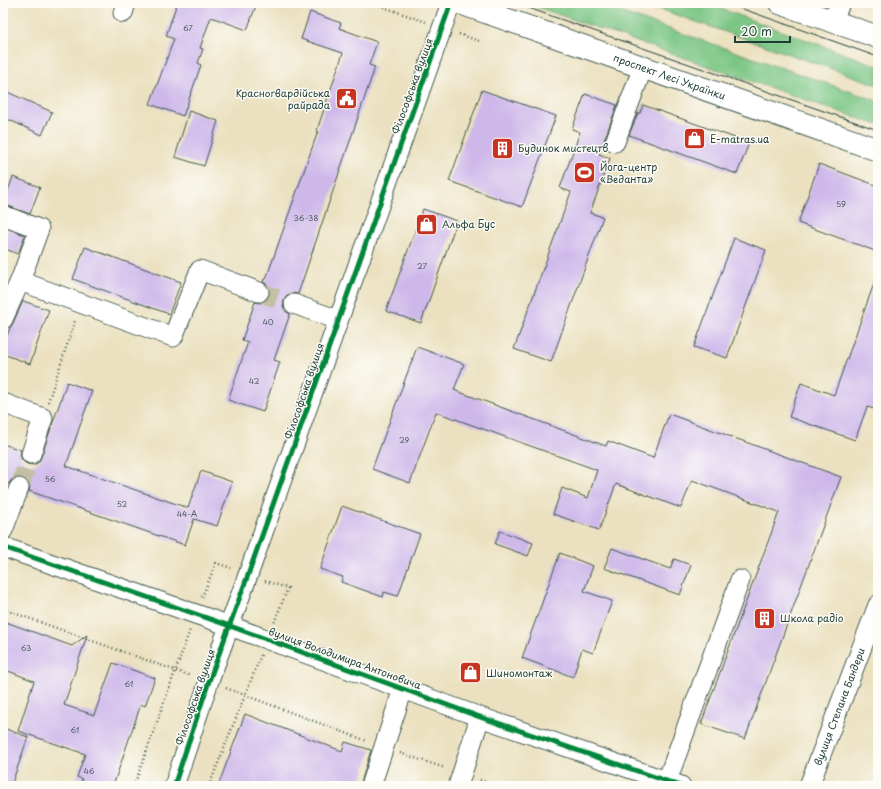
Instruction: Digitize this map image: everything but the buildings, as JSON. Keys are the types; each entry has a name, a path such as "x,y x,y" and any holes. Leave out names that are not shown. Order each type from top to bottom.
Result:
{"main road":[{"path":"780,3 837,12 878,37"},
{"name":"проспект Лесі Українки","path":"464,4 878,150"}],"street":[{"name":"Філософська вулиця","path":"174,786 209,681 230,626 338,320 464,4"},
{"path":"615,142 643,67"},
{"path":"3,215 39,228 20,281 3,319"},
{"path":"20,281 173,337 200,270 259,292"},
{"path":"294,304 338,320"},
{"path":"3,404 43,418 31,454"},
{"path":"3,530 19,488"},
{"name":"вулиця Володимира Антоновича","path":"3,547 230,626 480,717 674,784"},
{"path":"674,784 740,580"},
{"name":"вулиця Степана Бандери","path":"808,786 878,605"},
{"path":"371,786 403,689"},
{"path":"460,780 480,717"}],"path":[{"path":"372,3 416,19"},
{"path":"43,418 81,304"},
{"path":"3,609 209,681 383,747 460,780 499,786"},
{"path":"134,786 175,670"},
{"path":"209,786 245,695"}],"green space":[{"path":"525,3 594,3 878,101 878,125"},
{"path":"642,3 705,3 878,66 878,85"}],"tunnel":[{"path":"259,292 294,304"},
{"path":"19,488 31,454"}],"tram line":[{"path":"514,3 878,130"},
{"path":"726,3 878,57"}],"cycle path":[{"path":"174,786 209,681 451,3"},
{"path":"3,547 230,626 480,717 681,786"}],"place":[{"name":"Красногвардійська райрада","path":"346,99"},
{"name":"E-matras.ua","path":"695,139"},
{"name":"Будинок мистецтв","path":"502,148"},
{"name":"Йога-центр «Веданта»","path":"585,173"},
{"name":"Альфа Бус","path":"427,224"},
{"name":"Школа радіо","path":"765,618"},
{"name":"Шиномонтаж","path":"470,673"}]}
